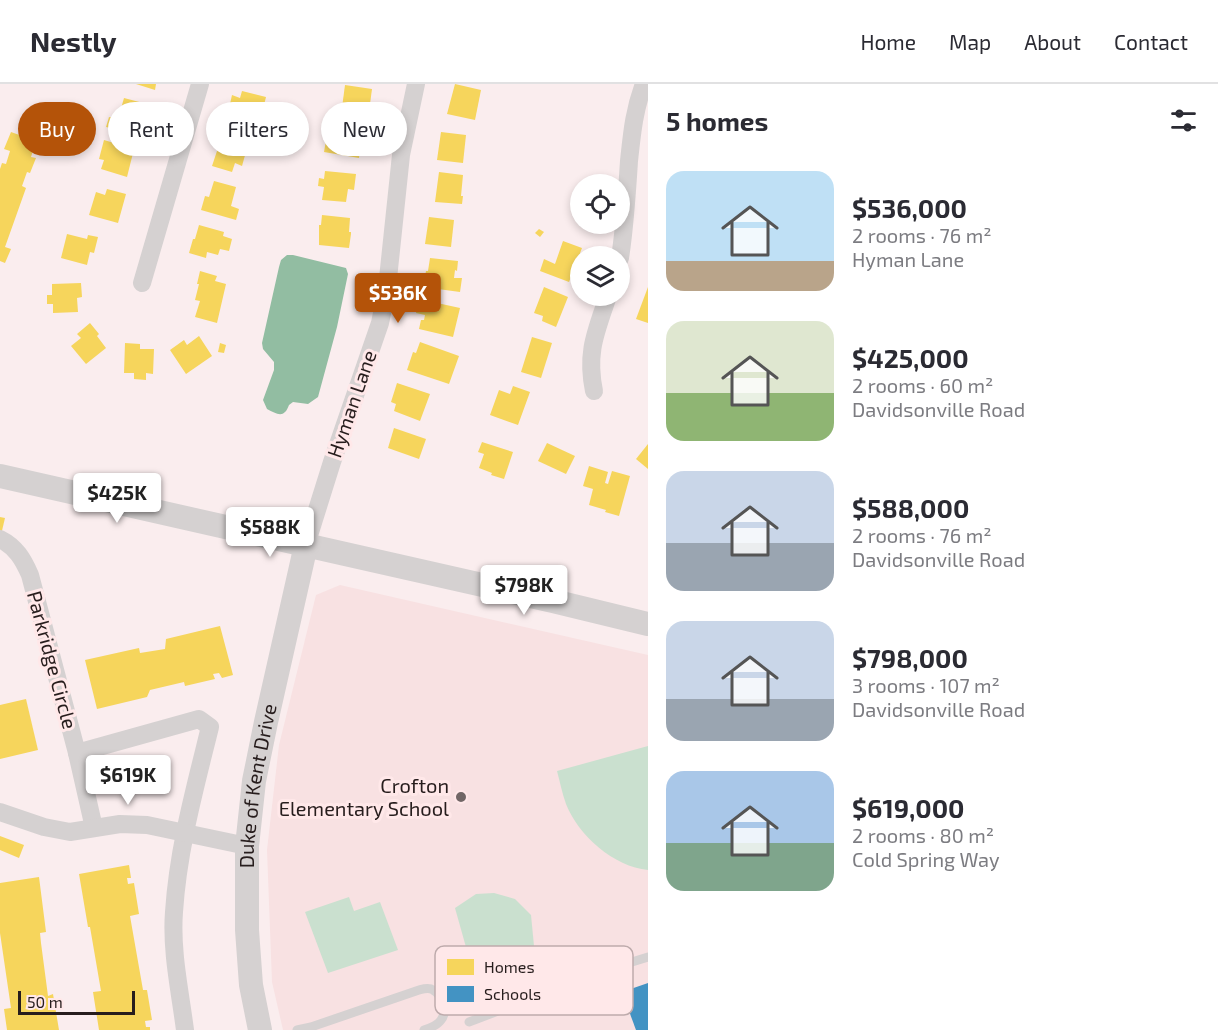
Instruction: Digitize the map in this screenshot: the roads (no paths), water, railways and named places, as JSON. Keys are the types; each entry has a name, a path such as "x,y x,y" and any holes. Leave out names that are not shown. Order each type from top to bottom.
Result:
{"main road":[{"path":"0,476 648,624"},
{"name":"Duke of Kent Drive","path":"260,1030 251,985 247,930 247,846 264,731 306,545"}],"street":[{"path":"142,283 200,84"},
{"name":"Hyman Lane","path":"306,545 380,322 387,288 401,154 416,84"},
{"path":"621,246 632,126 644,84"},
{"path":"594,391 590,358 605,306"},
{"name":"Parkridge Circle","path":"0,539 15,548 30,575 77,753 94,828"},
{"path":"77,753 199,719 210,727 184,832 174,914 175,948 185,1030"},
{"path":"0,812 44,827 62,830 70,831 120,824 147,825 247,846"}],"lane":[{"path":"633,962 648,957"},
{"path":"297,1030 316,1028 418,990 428,988 435,991"},
{"path":"424,1030 442,1020 443,1015"},
{"path":"469,1022 487,1015"}],"place":[{"name":"Crofton Elementary School","path":"461,797"}]}
